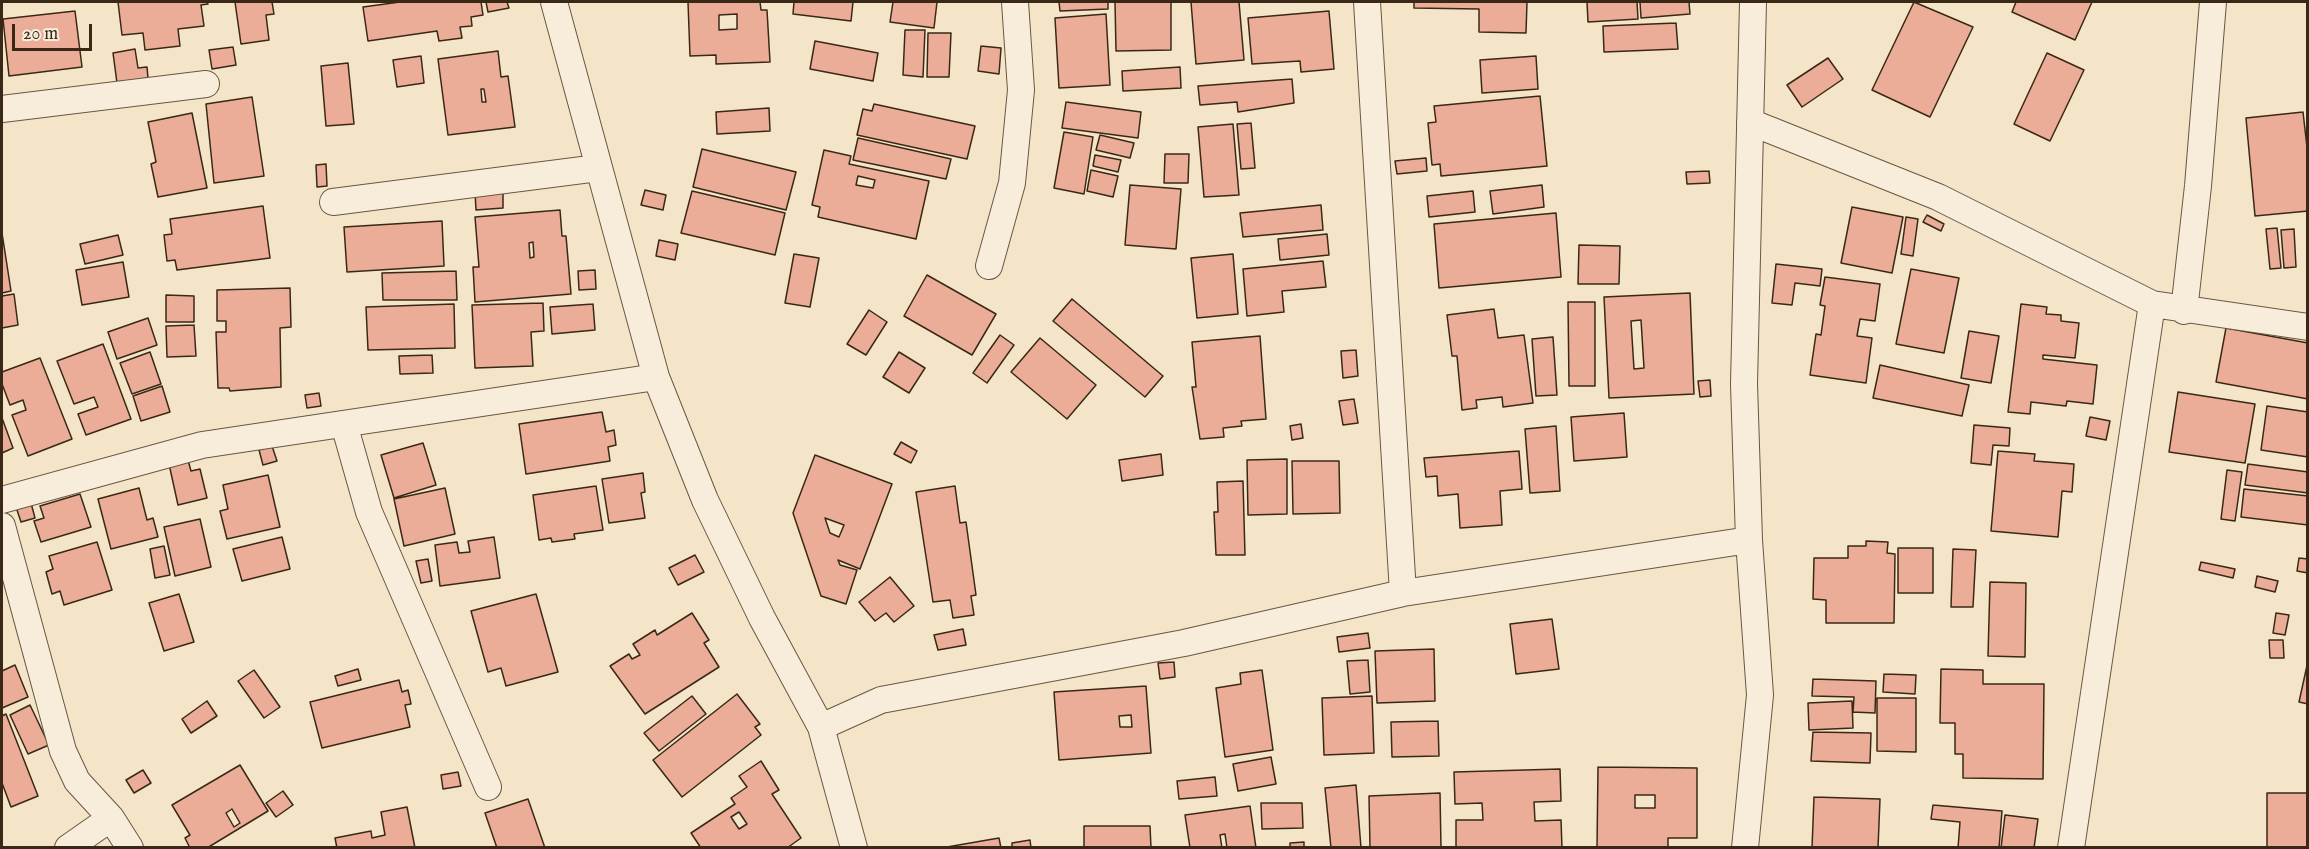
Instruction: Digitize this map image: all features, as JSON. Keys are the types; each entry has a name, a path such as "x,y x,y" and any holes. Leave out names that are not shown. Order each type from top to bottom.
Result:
{"street":[{"path":"554,2 656,377 705,500 762,618 821,726 854,848"},
{"path":"989,266 1012,183 1021,90 1015,2"},
{"path":"1367,2 1403,593"},
{"path":"1745,848 1760,695 1749,540 1744,384 1753,2"},
{"path":"2184,311 2198,186 2213,2"},
{"path":"2,109 206,84"},
{"path":"1750,122 1938,198 2152,304 2184,311 2307,327"},
{"path":"333,202 598,168"},
{"path":"2071,848 2152,304"},
{"path":"2,500 202,445 656,377"},
{"path":"345,424 369,512 488,787"},
{"path":"2,526 63,751 77,781 111,818 130,848"},
{"path":"821,726 881,700 1184,643 1403,593 1749,540"},
{"path":"68,848 111,818"}],"building":[{"path":"118,2 207,2 208,4 201,5 204,26 178,29 180,46 145,50 143,33 122,35"},
{"path":"235,2 272,2 274,14 266,15 269,40 241,44"},
{"path":"400,2 481,2 483,15 471,17 472,26 460,27 462,38 439,41 437,31 368,41 363,7"},
{"path":"486,2 507,2 509,8 488,12"},
{"path":"688,2 760,2 761,10 767,10 770,62 716,64 716,55 690,56","holes":["737,14 737,29 719,30 719,15"]},
{"path":"794,2 853,2 851,21 793,14"},
{"path":"893,2 937,2 934,28 890,22"},
{"path":"1059,2 1108,2 1108,9 1060,11"},
{"path":"1115,2 1171,2 1171,50 1116,51"},
{"path":"1191,2 1239,2 1244,60 1196,64"},
{"path":"1414,2 1527,2 1526,33 1479,32 1479,9 1414,8"},
{"path":"1587,2 1637,2 1638,19 1588,22"},
{"path":"1640,2 1689,2 1690,14 1641,18"},
{"path":"1914,2 1973,27 1930,117 1872,90"},
{"path":"2016,2 2092,2 2075,40 2012,12"},
{"path":"75,11 82,67 9,76 3,19"},
{"path":"1329,11 1334,69 1301,72 1300,61 1252,64 1248,18"},
{"path":"1106,14 1110,85 1059,88 1055,18"},
{"path":"1676,23 1678,49 1604,52 1603,26"},
{"path":"905,30 925,30 923,77 903,75"},
{"path":"928,33 951,33 949,77 927,77"},
{"path":"815,41 878,53 873,81 810,69"},
{"path":"981,46 1001,48 999,74 978,71"},
{"path":"233,47 236,65 212,69 209,50"},
{"path":"135,49 138,68 147,67 148,78 117,83 113,53"},
{"path":"498,51 501,77 508,76 515,127 448,135 438,59","holes":["481,89 484,89 486,102 482,102"]},
{"path":"2047,53 2084,70 2050,141 2014,124"},
{"path":"421,56 424,83 397,87 393,60"},
{"path":"1536,56 1538,89 1482,93 1480,60"},
{"path":"1828,58 1843,79 1802,107 1787,85"},
{"path":"348,63 354,124 326,126 321,66"},
{"path":"1180,67 1181,88 1123,91 1122,71"},
{"path":"1292,79 1294,103 1238,112 1237,102 1200,105 1198,86"},
{"path":"1540,96 1547,166 1441,176 1440,164 1432,165 1428,123 1436,122 1434,106"},
{"path":"252,97 264,176 214,183 206,104"},
{"path":"1066,102 1141,112 1138,138 1062,128"},
{"path":"874,104 975,126 967,159 857,135 863,109 872,111"},
{"path":"769,108 770,131 717,134 716,112"},
{"path":"2303,112 2308,156 2308,211 2255,216 2246,118"},
{"path":"192,113 207,188 158,197 151,164 156,162 148,122"},
{"path":"1251,123 1255,168 1241,169 1237,124"},
{"path":"1233,124 1239,195 1204,197 1198,127"},
{"path":"1064,132 1093,137 1084,194 1054,188"},
{"path":"1100,135 1134,143 1130,158 1096,150"},
{"path":"858,138 951,159 946,179 853,160"},
{"path":"702,149 796,172 786,210 693,187"},
{"path":"824,150 851,156 849,164 929,181 916,239 818,217 820,207 812,205","holes":["858,176 875,180 873,188 856,185"]},
{"path":"1165,154 1189,154 1188,183 1164,183"},
{"path":"1095,155 1121,160 1118,172 1093,166"},
{"path":"1426,158 1427,171 1397,174 1395,161"},
{"path":"326,164 327,186 317,187 316,165"},
{"path":"1091,170 1118,176 1113,197 1087,191"},
{"path":"1709,171 1710,183 1687,184 1686,172"},
{"path":"1130,185 1181,189 1176,249 1125,245"},
{"path":"1542,185 1544,207 1493,214 1490,191"},
{"path":"645,190 666,195 663,210 641,205"},
{"path":"503,191 503,208 476,210 475,192"},
{"path":"692,191 785,213 775,255 681,233"},
{"path":"1473,191 1475,212 1429,217 1427,196"},
{"path":"1321,205 1323,230 1243,237 1240,213"},
{"path":"263,206 270,258 177,270 175,260 167,261 164,235 172,234 170,219"},
{"path":"1852,207 1903,217 1892,273 1841,263"},
{"path":"560,210 562,236 566,236 571,294 475,302 473,267 479,267 475,217","holes":["533,242 534,257 530,258 529,243"]},
{"path":"1556,213 1561,277 1439,288 1434,224"},
{"path":"1927,215 1944,224 1941,231 1923,222"},
{"path":"1906,217 1918,219 1913,256 1901,254"},
{"path":"442,221 444,266 347,272 344,227"},
{"path":"2277,228 2281,268 2270,269 2266,229"},
{"path":"2294,229 2296,267 2284,268 2281,230"},
{"path":"2,233 11,291 2,293"},
{"path":"1327,234 1329,255 1280,260 1278,239"},
{"path":"118,235 123,255 85,264 80,244"},
{"path":"659,240 678,244 675,260 656,256"},
{"path":"1579,245 1620,246 1619,284 1578,284"},
{"path":"794,254 819,258 810,307 785,303"},
{"path":"1233,254 1238,314 1197,318 1191,258"},
{"path":"1323,261 1326,287 1282,291 1284,312 1247,316 1243,269"},
{"path":"123,262 129,297 82,305 76,270"},
{"path":"1776,264 1822,269 1820,286 1795,283 1792,305 1772,303"},
{"path":"1911,269 1959,278 1944,353 1896,344"},
{"path":"595,270 596,289 579,290 578,271"},
{"path":"456,271 457,300 383,300 382,273"},
{"path":"927,275 996,314 972,355 904,316"},
{"path":"1825,277 1880,284 1875,321 1860,319 1857,336 1872,338 1866,383 1810,375 1816,334 1821,335 1825,306 1820,305"},
{"path":"290,288 291,327 280,328 281,387 230,391 229,388 218,388 216,332 226,332 226,321 217,321 217,290"},
{"path":"1690,293 1694,394 1609,398 1604,297","holes":["1641,320 1644,368 1634,369 1631,321"]},
{"path":"14,294 18,325 2,328 2,296"},
{"path":"166,295 194,296 194,322 166,322"},
{"path":"1072,299 1163,376 1145,397 1053,321"},
{"path":"1568,302 1595,302 1595,386 1569,386"},
{"path":"543,303 544,331 531,332 533,366 475,368 472,305"},
{"path":"454,304 455,348 368,350 366,307"},
{"path":"593,304 595,330 552,334 550,307"},
{"path":"2021,304 2047,307 2046,314 2061,315 2061,321 2079,323 2075,358 2043,355 2043,359 2097,365 2093,404 2067,401 2066,406 2031,402 2030,414 2008,412"},
{"path":"1494,309 1498,338 1524,335 1533,403 1503,407 1502,397 1476,400 1477,408 1462,410 1457,356 1452,356 1447,315"},
{"path":"869,310 887,322 866,355 847,344"},
{"path":"148,318 157,345 117,359 108,332"},
{"path":"194,325 196,356 167,357 166,326"},
{"path":"2226,328 2308,343 2308,399 2216,382"},
{"path":"1969,331 1999,336 1991,383 1961,378"},
{"path":"1000,335 1014,345 987,383 973,373"},
{"path":"1260,336 1266,419 1241,421 1242,426 1223,428 1224,437 1200,439 1192,387 1196,387 1192,342"},
{"path":"1553,337 1557,395 1536,396 1532,339"},
{"path":"1040,338 1096,385 1067,419 1011,372"},
{"path":"103,344 131,419 86,435 78,414 98,407 94,397 74,404 57,361"},
{"path":"1356,350 1358,376 1343,378 1341,351"},
{"path":"150,352 161,384 132,394 120,363"},
{"path":"899,352 925,368 909,393 883,377"},
{"path":"432,355 433,373 400,374 399,356"},
{"path":"40,358 72,439 28,456 12,415 26,410 23,400 10,405 2,384 2,372"},
{"path":"1880,365 1969,385 1962,416 1873,398"},
{"path":"1710,380 1711,396 1700,397 1698,381"},
{"path":"162,386 170,412 141,421 133,396"},
{"path":"2178,392 2255,404 2245,463 2169,452"},
{"path":"319,393 321,406 307,408 305,395"},
{"path":"1354,399 1358,423 1343,425 1339,401"},
{"path":"2267,406 2308,412 2308,457 2261,450"},
{"path":"602,412 606,432 614,430 616,445 608,447 610,461 526,474 519,424"},
{"path":"1624,413 1627,457 1574,461 1571,417"},
{"path":"2090,417 2110,421 2106,440 2086,436"},
{"path":"2,418 13,448 2,453"},
{"path":"1301,424 1303,438 1292,440 1290,426"},
{"path":"1974,425 2010,428 2009,446 1993,445 1991,465 1971,463"},
{"path":"1556,426 1560,491 1530,493 1525,429"},
{"path":"901,442 917,451 911,463 894,454"},
{"path":"423,443 436,485 394,498 381,455"},
{"path":"272,446 277,461 263,465 259,450"},
{"path":"1519,451 1522,489 1500,491 1502,525 1460,528 1458,494 1438,496 1437,476 1426,477 1424,458"},
{"path":"1998,451 2035,454 2034,461 2074,464 2072,492 2062,491 2058,537 1991,531"},
{"path":"1161,454 1163,475 1122,481 1119,460"},
{"path":"815,455 892,484 860,569 838,560 840,565 857,570 846,604 821,596 793,513","holes":["825,518 844,525 839,537 830,533"]},
{"path":"1287,459 1287,514 1248,515 1247,460"},
{"path":"188,460 191,471 200,469 207,498 178,505 169,464"},
{"path":"1292,461 1339,461 1340,513 1293,514"},
{"path":"2248,464 2308,472 2308,493 2245,485"},
{"path":"2227,470 2242,472 2235,521 2221,519"},
{"path":"643,473 645,492 641,493 645,518 609,523 602,479"},
{"path":"268,475 280,527 227,539 220,511 228,509 223,485"},
{"path":"1243,481 1245,555 1216,555 1214,512 1218,512 1217,482"},
{"path":"596,486 603,530 574,534 575,539 552,542 551,538 539,540 533,495"},
{"path":"955,486 960,523 966,522 976,595 971,596 974,615 953,618 950,600 933,602 916,492"},
{"path":"139,488 147,520 153,518 158,537 111,549 98,499"},
{"path":"445,488 455,534 404,546 394,499"},
{"path":"2244,489 2308,496 2308,525 2241,517"},
{"path":"80,494 91,527 41,542 34,521 44,518 40,506"},
{"path":"31,503 35,518 21,522 16,507"},
{"path":"200,519 211,567 175,576 164,527"},
{"path":"282,537 290,569 242,581 233,549"},
{"path":"494,537 500,578 440,586 435,545 457,542 459,553 470,552 468,541"},
{"path":"1866,541 1888,542 1887,553 1895,554 1894,623 1826,623 1826,600 1813,599 1814,558 1848,558 1848,546 1866,546"},
{"path":"97,542 112,590 64,605 60,591 52,594 46,572 53,569 49,556"},
{"path":"164,546 170,575 155,578 150,549"},
{"path":"1898,548 1933,548 1933,593 1898,593"},
{"path":"1953,549 1976,550 1973,607 1951,607"},
{"path":"695,555 704,572 678,585 669,568"},
{"path":"2299,558 2308,559 2308,573 2297,571"},
{"path":"428,559 432,581 421,583 416,561"},
{"path":"2201,562 2235,569 2233,578 2199,570"},
{"path":"2257,576 2278,581 2275,592 2255,587"},
{"path":"890,577 914,606 894,622 886,613 875,621 859,602"},
{"path":"1990,582 2026,583 2025,657 1988,656"},
{"path":"179,594 194,642 164,651 149,603"},
{"path":"536,594 558,672 506,686 501,668 488,672 471,611"},
{"path":"692,613 709,640 704,643 719,667 645,714 610,666 629,654 632,659 640,655 633,644 655,630 657,635"},
{"path":"2276,613 2289,615 2285,635 2273,633"},
{"path":"1552,619 1559,669 1516,674 1510,624"},
{"path":"963,629 966,645 938,650 934,635"},
{"path":"1368,633 1370,648 1339,652 1337,637"},
{"path":"2269,640 2283,640 2284,658 2270,658"},
{"path":"1434,649 1435,701 1377,703 1375,651"},
{"path":"1368,660 1370,692 1350,694 1347,661"},
{"path":"2308,661 2308,704 2299,702"},
{"path":"1174,662 1175,677 1160,679 1158,663"},
{"path":"15,665 28,697 2,708 2,671"},
{"path":"358,669 361,680 338,686 335,676"},
{"path":"1941,669 1983,670 1983,684 2044,684 2043,779 1963,778 1963,754 1955,754 1955,723 1940,723"},
{"path":"254,670 280,707 264,718 238,681"},
{"path":"1262,670 1273,750 1225,757 1216,688 1241,684 1240,673"},
{"path":"1884,674 1916,675 1915,694 1883,692"},
{"path":"1813,679 1876,681 1875,713 1853,712 1854,697 1812,696"},
{"path":"399,680 402,692 408,690 411,704 405,705 410,727 322,748 310,702"},
{"path":"1146,686 1151,753 1059,760 1054,692","holes":["1131,715 1132,727 1120,727 1119,716"]},
{"path":"737,694 760,724 755,727 761,735 682,797 653,760"},
{"path":"692,696 706,714 659,751 644,733"},
{"path":"1372,696 1374,753 1324,755 1322,698"},
{"path":"1877,698 1916,698 1916,752 1877,751"},
{"path":"207,701 217,716 191,733 182,719"},
{"path":"1852,701 1853,728 1809,730 1808,703"},
{"path":"30,705 49,745 28,754 10,715"},
{"path":"6,714 38,796 11,807 2,783 2,716"},
{"path":"1438,721 1439,756 1392,757 1391,722"},
{"path":"1813,732 1871,733 1870,763 1811,761"},
{"path":"1271,757 1276,784 1238,791 1233,764"},
{"path":"761,761 779,790 772,794 801,838 787,848 701,848 691,833 735,804 731,798 747,787 739,776","holes":["739,812 747,824 739,829 731,817"]},
{"path":"240,765 268,811 207,848 190,848 185,838 190,835 172,805","holes":["232,809 240,823 234,827 226,813"]},
{"path":"1598,767 1697,768 1697,838 1668,838 1668,848 1597,848","holes":["1635,795 1655,795 1655,808 1635,808"]},
{"path":"1560,769 1561,801 1534,802 1535,821 1561,820 1562,848 1456,848 1456,820 1483,820 1482,803 1455,804 1454,772"},
{"path":"143,770 151,783 134,793 126,780"},
{"path":"458,772 461,786 443,789 441,775"},
{"path":"1215,777 1217,796 1179,799 1177,781"},
{"path":"1356,785 1361,848 1331,848 1325,788"},
{"path":"283,791 293,805 276,817 266,803"},
{"path":"1440,793 1441,848 1370,848 1369,796"},
{"path":"2267,793 2308,793 2308,848 2267,848"},
{"path":"1814,797 1880,799 1878,848 1812,848"},
{"path":"528,799 545,848 497,848 485,813"},
{"path":"1261,803 1302,803 1303,828 1262,829"},
{"path":"1933,805 2002,811 1999,848 1958,848 1960,822 1931,819"},
{"path":"1250,806 1256,848 1227,848 1225,834 1220,835 1222,848 1190,848 1185,815"},
{"path":"407,807 415,848 337,848 335,838 371,831 372,838 385,835 381,812"},
{"path":"2005,815 2038,819 2034,848 2001,848"},
{"path":"1084,826 1150,826 1151,848 1084,848"},
{"path":"999,838 1001,848 947,848 947,847"},
{"path":"1030,840 1031,848 1012,848 1012,843"},
{"path":"1304,842 1304,848 1290,848 1290,843"}]}
